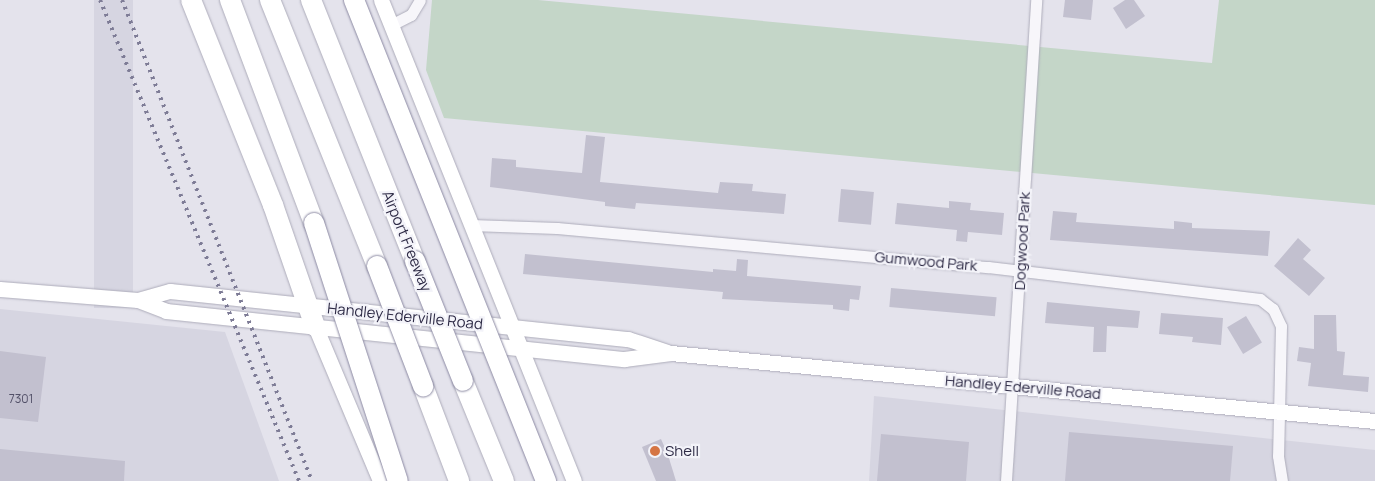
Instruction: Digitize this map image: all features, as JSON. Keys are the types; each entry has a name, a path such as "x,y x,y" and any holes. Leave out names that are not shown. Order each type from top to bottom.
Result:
{"highway":[{"path":"191,0 273,205 315,326"},
{"path":"230,0 314,222 398,481"},
{"path":"270,0 377,266 459,481"},
{"name":"Airport Freeway","path":"311,0 504,481"},
{"path":"354,0 546,481"}],"main road":[{"path":"382,0 574,481"},
{"name":"Handley Ederville Road","path":"0,288 138,300 166,311 624,359 671,354 1375,421"},
{"name":"Handley Ederville Road","path":"138,300 170,291 628,339 671,354"},
{"path":"315,326 380,481"}],"street":[{"path":"392,25 411,14 420,0"},
{"name":"Dogwood Park","path":"1006,481 1036,0"},
{"name":"Gumwood Park","path":"471,225 557,228 1020,270 1260,299 1273,309 1281,326 1279,411 1282,481"}],"shaded area":[{"path":"94,0 133,0 133,308 94,308"},
{"path":"0,309 225,332 279,481 0,481"},
{"path":"874,396 1375,450 1375,481 869,481"}],"green space":[{"path":"432,0 538,0 1212,63 1219,0 1375,0 1375,205 444,118 426,70"}],"building":[{"path":"1065,0 1093,0 1091,20 1063,17"},
{"path":"1125,0 1134,0 1145,16 1126,29 1113,8"},
{"path":"586,135 605,137 600,182 718,193 720,182 753,184 752,191 786,194 784,214 636,203 635,209 605,206 605,202 490,187 492,158 516,160 516,167 582,173"},
{"path":"841,189 874,192 871,225 838,222"},
{"path":"949,201 971,203 970,210 1004,213 1002,235 968,232 967,242 956,241 957,230 895,224 897,203 949,208"},
{"path":"1053,211 1077,213 1076,222 1174,229 1174,221 1192,223 1192,228 1270,231 1268,256 1050,240"},
{"path":"1298,238 1311,250 1303,259 1325,278 1309,296 1274,266"},
{"path":"525,254 713,272 713,269 736,271 737,259 748,260 747,276 861,286 859,300 850,299 849,311 833,309 833,305 722,299 723,292 523,274"},
{"path":"891,288 997,297 995,316 889,307"},
{"path":"1047,302 1140,311 1138,328 1107,326 1106,352 1093,352 1094,327 1045,323"},
{"path":"1161,313 1223,318 1221,345 1192,342 1193,337 1159,334"},
{"path":"1314,315 1336,315 1337,351 1345,352 1343,375 1369,377 1368,392 1308,386 1311,363 1297,361 1299,347 1314,349"},
{"path":"1246,316 1262,343 1243,354 1227,327"},
{"path":"0,351 46,357 38,422 0,418"},
{"path":"1069,432 1233,446 1230,481 1065,481"},
{"path":"881,434 969,442 966,481 877,481"},
{"path":"661,439 676,481 656,481 642,447"},
{"path":"0,449 125,461 124,481 0,481"}],"railway":[{"path":"100,0 299,481"},
{"path":"122,0 312,481"}],"place":[{"name":"Shell","path":"655,451"}]}
